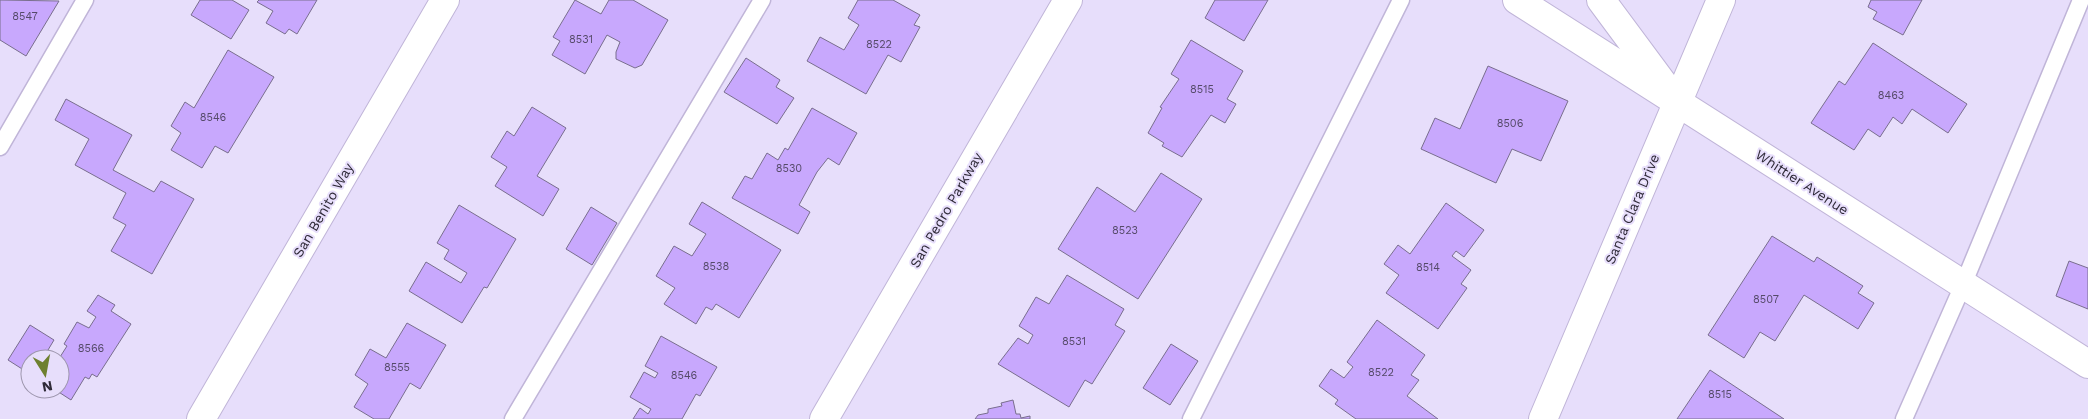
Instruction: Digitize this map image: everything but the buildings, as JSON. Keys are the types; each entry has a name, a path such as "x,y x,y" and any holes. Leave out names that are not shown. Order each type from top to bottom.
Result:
{"street":[{"name":"San Benito Way","path":"201,419 445,0"},
{"name":"San Pedro Parkway","path":"824,419 1068,0"},
{"name":"Whittier Avenue","path":"1517,0 2088,364"},
{"path":"1601,0 1678,102"},
{"name":"Santa Clara Drive","path":"1544,419 1721,0"}],"lane":[{"path":"0,147 85,0"},
{"path":"513,419 762,0"},
{"path":"1191,419 1401,0"},
{"path":"1904,419 1963,285 2081,0"}]}
